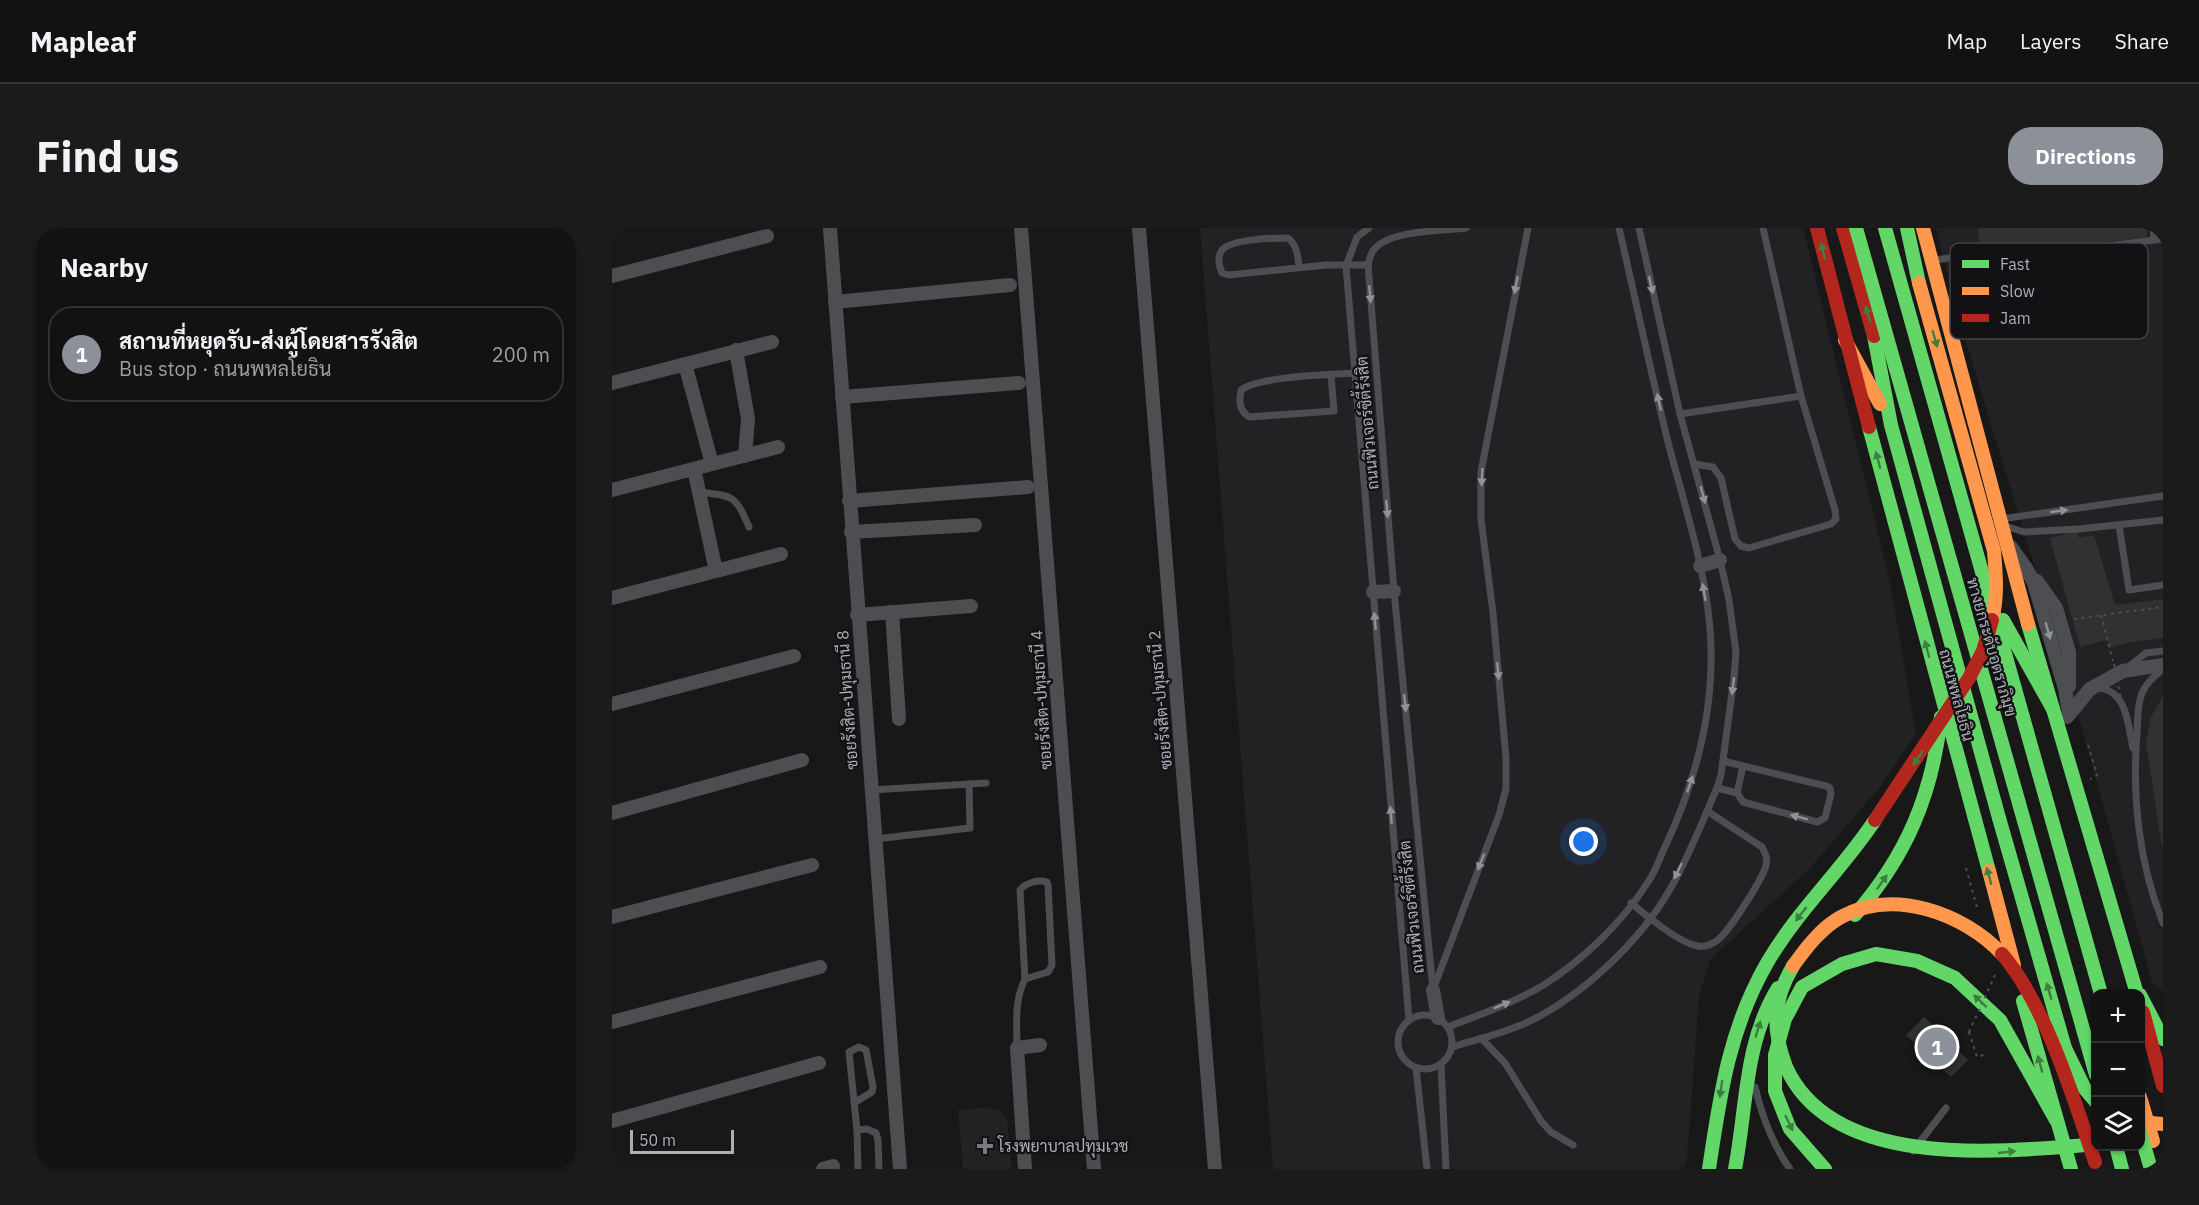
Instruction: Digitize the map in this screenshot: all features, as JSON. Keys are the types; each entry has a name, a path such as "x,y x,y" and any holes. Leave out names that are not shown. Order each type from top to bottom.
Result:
{"main road":[{"name":"ถนนพหลโยธิน","path":"1818,228 1845,340 1942,705 2071,1169"},
{"name":"ถนนพหลโยธิน","path":"1843,228 2006,789 2091,1100"},
{"name":"ทางยกระดับอุตราภิมุข","path":"1856,228 2091,1057"},
{"name":"ทางยกระดับอุตราภิมุข","path":"1885,228 2100,989"},
{"path":"1894,228 1931,372 2109,989"},
{"path":"1709,1169 1723,1078 1737,1026 1767,963 1796,920 1873,824 1956,701 1983,651 1996,604 1997,581 1994,551 1919,283 1907,228"},
{"path":"1923,228 1950,330"},
{"path":"1874,336 1891,425 1999,818 2066,1048 2085,1089 2092,1097"},
{"path":"1952,339 2053,709 2137,989"},
{"path":"1845,340 1891,425"},
{"path":"2003,620 2053,709"},
{"path":"1735,1169 1758,1026 1773,993 1798,965 1837,933 1867,902 1900,853 1922,809 1931,782 1940,740 1942,705"},
{"path":"1767,963 1830,924 1853,912 1873,906 1904,904 1928,909 1953,918 1975,931 1999,950 2019,978 2041,1018 2064,1074 2097,1169"},
{"path":"1830,924 1801,954 1779,996 1776,1013 1779,1047 1786,1070 1796,1091 1826,1125 1845,1137 1872,1149 1927,1157 1964,1156 2091,1144"},
{"path":"1825,1169 1790,1129 1775,1091 1775,1054 1785,1019 1802,987 1842,964 1876,954 1917,961 1955,978 2000,1020 2056,1120"},
{"path":"2145,1004 2163,1039"},
{"path":"2145,1023 2163,1086"},
{"path":"2145,1114 2161,1169"},
{"path":"2145,1122 2163,1124"},
{"path":"2145,1142 2163,1143"},
{"path":"2145,1149 2151,1169"},
{"path":"2104,1151 2109,1169"},
{"path":"2117,1151 2122,1169"}],"street":[{"name":"ซอยรังสิต-ปทุมธานี 8","path":"830,228 900,1169"},
{"name":"ซอยรังสิต-ปทุมธานี 4","path":"1021,228 1094,1169"},
{"name":"ซอยรังสิต-ปทุมธานี 2","path":"1139,228 1215,1169"},
{"path":"612,276 767,236"},
{"path":"836,302 1010,285"},
{"path":"612,383 772,342"},
{"path":"736,350 748,419 745,456"},
{"path":"685,364 712,464"},
{"path":"842,397 1019,382"},
{"path":"612,490 778,447"},
{"path":"694,470 716,571"},
{"path":"849,501 1028,487"},
{"path":"851,532 975,525"},
{"path":"2006,541 2055,604 2069,652 2069,709 2060,733"},
{"path":"612,598 781,554"},
{"path":"1700,566 1720,560"},
{"path":"2026,568 2037,592 2069,709"},
{"path":"1372,592 1394,591"},
{"path":"857,615 970,606"},
{"path":"892,612 899,719"},
{"path":"612,704 794,656"},
{"path":"2069,709 2090,688 2118,667 2163,667"},
{"path":"612,813 802,760"},
{"path":"612,916 812,865"},
{"path":"612,1022 820,967"},
{"path":"1433,990 1443,1023"},
{"path":"1025,1169 1017,1048 1040,1045"},
{"path":"612,1121 819,1063"}],"lane":[{"name":"ถนนฟิวเจอร์ซิตี้รังสิต","path":"1369,228 1357,237 1346,266 1409,1020 1399,1031 1397,1046 1403,1059 1416,1068"},
{"path":"1299,267 1296,249 1288,238 1235,243 1223,249 1219,266 1222,273 1228,274 1299,267 1368,265 1372,251 1398,236 1466,228"},
{"name":"ถนนฟิวเจอร์ซิตี้รังสิต","path":"1433,990 1499,815 1506,789 1506,758 1493,613 1481,519 1481,472 1528,228"},
{"path":"1443,1023 1507,1003 1542,986 1578,959 1614,925 1648,882 1672,832 1692,781 1705,727 1711,673 1711,644 1700,566 1666,433 1619,228"},
{"path":"1452,1047 1513,1029 1554,1008 1600,973 1651,919 1670,890 1717,788 1723,760 1736,652 1720,560 1680,414 1639,228"},
{"path":"1695,464 1713,467 1721,478 1735,539 1741,546 1749,548 1830,524 1836,519 1801,396 1763,228"},
{"path":"2153,228 2154,240"},
{"path":"2131,243 2163,239 2161,228"},
{"path":"1931,260 1950,258"},
{"name":"ถนนฟิวเจอร์ซิตี้รังสิต","path":"1368,265 1394,591 1433,990"},
{"path":"1331,375 1334,411 1249,417 1242,412 1239,400 1241,390 1247,385 1331,375 1354,373"},
{"path":"1680,414 1801,396"},
{"path":"699,492 734,498 749,527"},
{"path":"2002,522 2163,496"},
{"path":"2002,522 2024,532 2079,530 2163,520"},
{"path":"2119,525 2129,590 2163,585"},
{"path":"2118,667 2146,653 2163,651"},
{"path":"2163,667 2144,689 2139,704 2135,756 2136,807 2142,845 2154,901 2163,923"},
{"path":"2090,688 2101,688 2113,693 2122,702 2135,756"},
{"path":"1717,788 1737,793 1743,802 1817,822 1825,818 1831,794 1830,788 1826,786 1723,760"},
{"path":"1737,793 1743,766"},
{"path":"871,790 986,783"},
{"path":"875,839 970,828 969,784"},
{"path":"1631,903 1687,942 1698,946 1710,945 1722,938 1762,876 1767,864 1762,847 1707,811"},
{"path":"1017,1048 1016,1005 1019,990 1025,979 1020,890 1023,885 1042,880 1048,885 1052,965 1048,972 1025,979"},
{"path":"1409,1020 1423,1015 1443,1023 1451,1033 1450,1054 1441,1064 1424,1070 1416,1068 1427,1169"},
{"path":"1481,1038 1505,1063 1541,1121 1551,1132 1573,1145"},
{"path":"855,1103 869,1095 873,1087 866,1050 859,1047 849,1052 855,1103 858,1169"},
{"path":"1441,1064 1446,1169"},
{"path":"1750,1066 1769,1134 1790,1169"},
{"path":"1906,1160 1946,1108"},
{"path":"857,1130 867,1129 876,1133 879,1169"}],"path":[{"path":"2060,621 2163,607"},
{"path":"2102,615 2118,667 2128,736"},
{"path":"2077,787 2097,775 2088,745"},
{"path":"1969,1032 1977,1057 1987,1054"}],"shaded area":[{"path":"1200,228 1803,228 1890,582 1916,734 1880,787 1811,867 1710,960 1699,997 1687,1160 1683,1169 1273,1169"},
{"path":"1936,228 2163,228 2163,992 2152,982 2063,660 1965,339 2148,339 2148,243 1950,243 1950,282"},
{"name":"โรงพยาบาลปทุมเวช","path":"989,1107 1000,1110 1007,1118 1012,1169 963,1169 958,1110"}],"building":[{"path":"1978,228 2146,228 2147,237 2097,243 1980,243"},
{"path":"2077,531 2079,538 2094,535 2115,605 2163,599 2163,638 2126,643 2109,648 2107,640 2080,647 2050,538"},
{"path":"2163,696 2162,847 2146,743 2151,717"},
{"path":"1924,1017 1968,1060 1951,1077 1906,1035"}],"traffic: fast":[{"path":"1856,228 2091,1057"},
{"path":"1885,228 2100,989"},
{"path":"1907,228 1919,283"},
{"path":"1874,336 1891,425 1999,818"},
{"path":"1869,427 1989,871"},
{"path":"2003,620 2053,709"},
{"path":"2028,624 2136,989"},
{"path":"1855,915 1889,870 1914,823 1931,772 1941,717"},
{"path":"1999,818 2065,1048 2085,1089 2092,1097"},
{"path":"1709,1169 1728,1063 1743,1013 1754,988 1779,944 1875,820"},
{"path":"1825,1169 1790,1129 1775,1091 1775,1055 1785,1019 1802,987 1842,964 1876,954 1917,961 1955,978 2000,1020 2056,1120"},
{"path":"1793,966 1781,992 1776,1016 1781,1053 1786,1067 1808,1100 1840,1123 1877,1139 1920,1147 2011,1150 2091,1144"},
{"path":"1735,1169 1753,1053 1767,1009 1778,988"},
{"path":"2023,1001 2071,1169"},
{"path":"2145,1005 2163,1039"},
{"path":"2145,1149 2151,1169"},
{"path":"2117,1151 2122,1169"}],"traffic: slow":[{"path":"1923,228 1950,330"},
{"path":"1919,283 1994,551 1996,594 1992,620"},
{"path":"1952,339 2028,624"},
{"path":"1845,340 1880,404"},
{"path":"1989,871 2014,965"},
{"path":"1793,966 1814,939 1841,917 1862,909 1883,905 1905,905 1927,909 1948,917 1986,939 2002,954"},
{"path":"2145,1114 2153,1141"},
{"path":"2145,1122 2163,1124"}],"traffic: jam":[{"path":"1817,228 1869,427"},
{"path":"1843,228 1874,336"},
{"path":"1875,820 1969,678 1983,651 1992,620"},
{"path":"2002,954 2032,999 2045,1025 2068,1082 2095,1162"},
{"path":"2145,1019 2163,1086"}],"place":[{"name":"สถานที่หยุดรับ-ส่งผู้โดยสารรังสิต","path":"1937,1047"},
{"name":"โรงพยาบาลปทุมเวช","path":"985,1146"}]}
